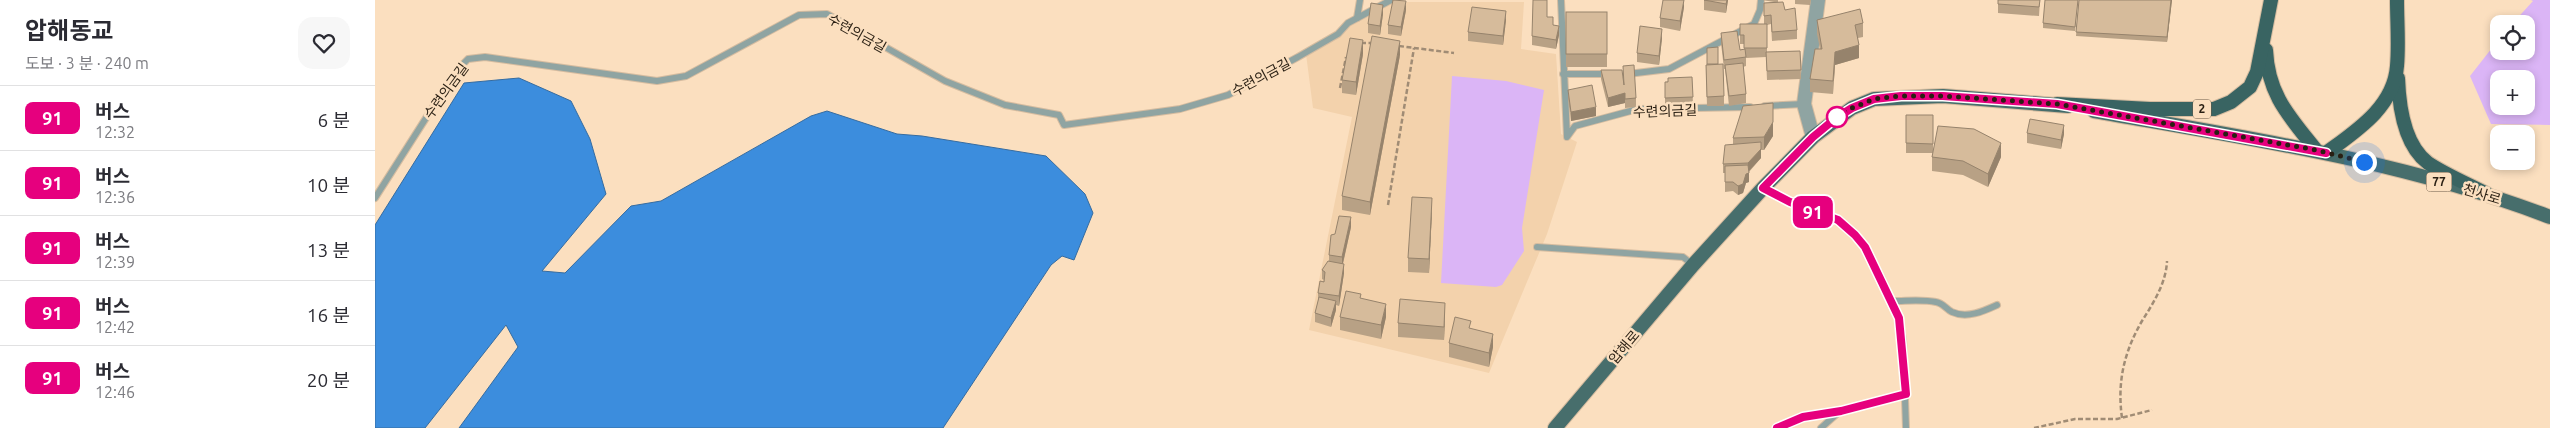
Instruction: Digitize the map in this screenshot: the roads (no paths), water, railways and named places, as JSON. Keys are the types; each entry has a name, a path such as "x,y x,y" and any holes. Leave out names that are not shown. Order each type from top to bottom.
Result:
{"highway":[{"name":"2","path":"2057,104 2150,109 2214,108 2231,102 2250,88 2257,72 2268,24 2271,0"},
{"path":"2397,0 2399,102 2407,135 2427,162 2487,194"},
{"path":"2268,24 2266,51 2269,80 2282,108 2321,151 2358,130 2376,113 2389,95 2397,68"}],"main road":[{"name":"압해로","path":"1555,428 1693,265 1763,188 1813,137 1852,108 1874,99 1943,96 2057,104 2321,151"},
{"name":"천사로","path":"2321,151 2487,194 2550,217"}],"street":[{"path":"1813,137 1804,104 1818,0"}],"lane":[{"path":"1357,18 1360,0"},
{"name":"수련의금길","path":"375,198 456,71 468,59 485,57 657,80 686,76 799,16 827,14 945,81 1005,105 1059,115 1065,125 1180,109 1228,95 1338,34 1348,22 1391,0"},
{"name":"수련의금길","path":"1561,0 1567,137 1575,126 1638,110 1715,110 1804,104"},
{"path":"1563,74 1634,73 1669,69 1755,24 1761,0"},
{"path":"1763,188 1790,202 1838,220 1865,247 1893,301 1899,318 1903,340 1906,428"},
{"path":"1537,247 1683,257 1693,265"},
{"path":"1893,301 1934,301 1942,304 1950,311 1962,314 1981,313 1997,305"},
{"path":"1777,428 1803,417 1841,411 1906,394"},
{"path":"1821,428 1841,411"}],"water":[{"path":"519,78 571,101 590,139 606,194 542,271 565,273 631,206 661,201 811,116 827,111 897,134 922,136 1046,156 1085,194 1093,213 1074,260 1062,256 1051,265 943,428 459,428 518,347 506,325 425,428 375,428 375,225 464,83"}]}
